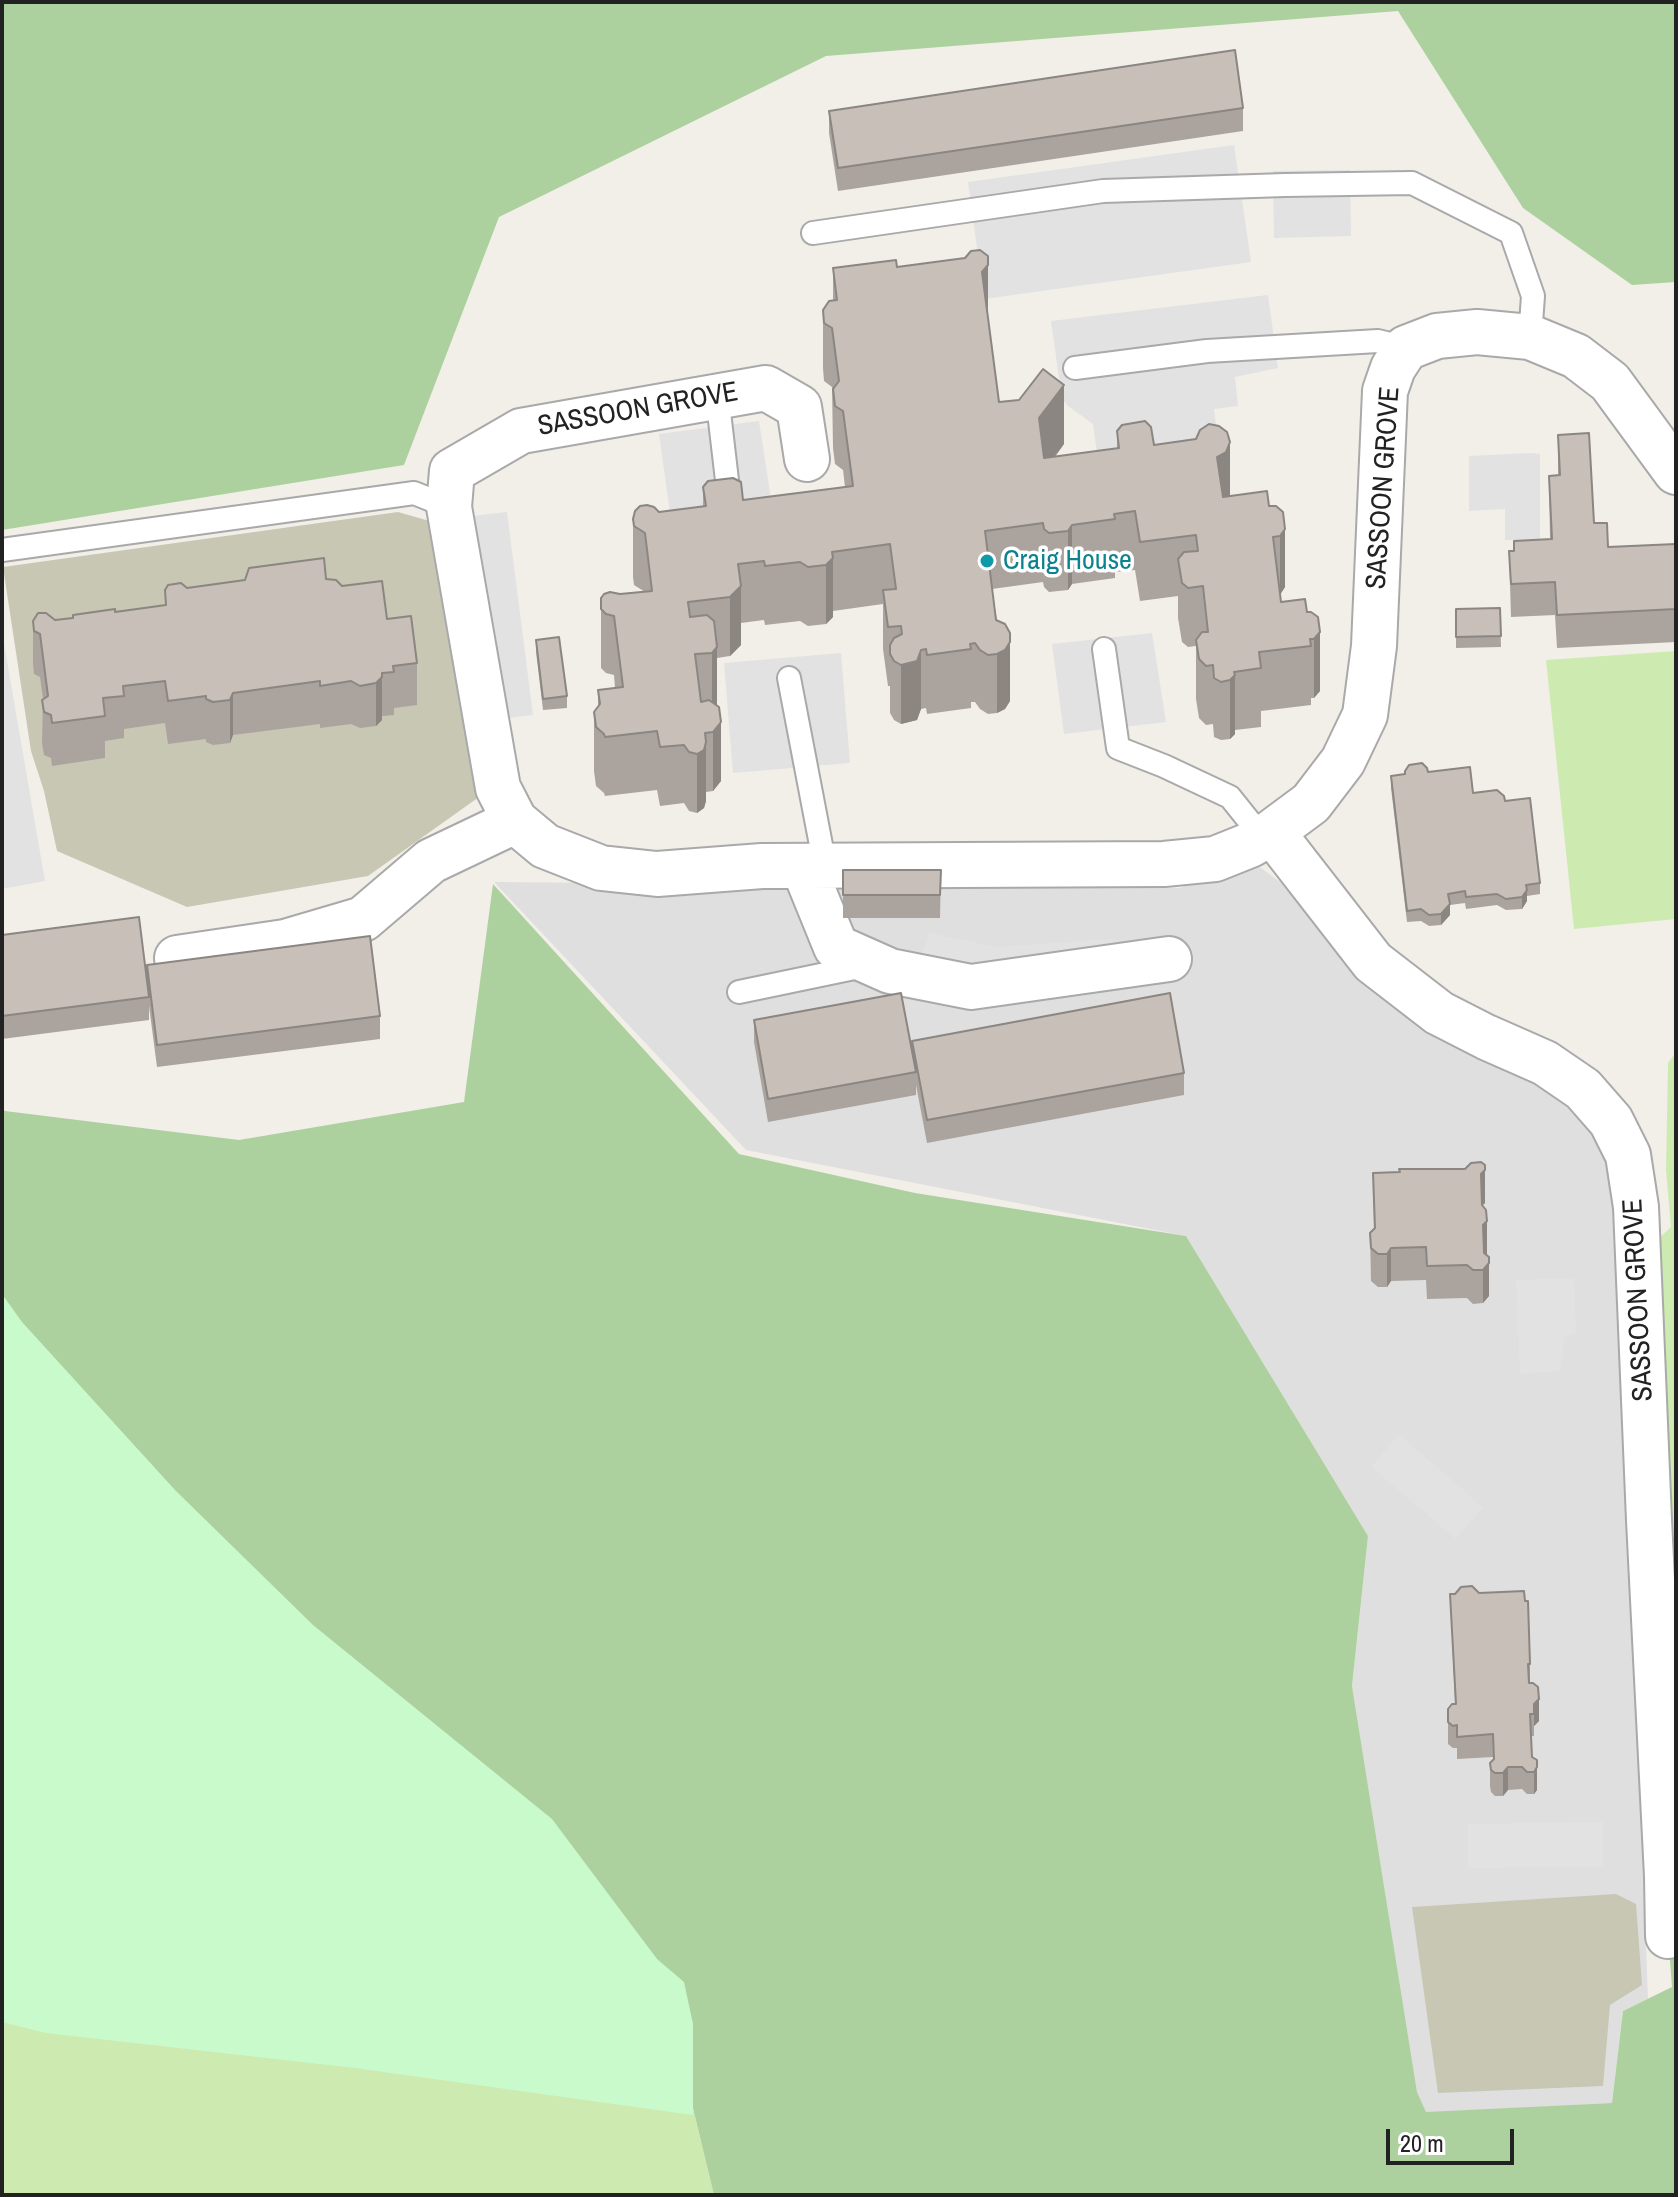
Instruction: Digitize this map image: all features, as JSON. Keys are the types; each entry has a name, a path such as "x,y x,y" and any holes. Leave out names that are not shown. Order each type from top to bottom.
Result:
{"street":[{"name":"SASSOON GROVE","path":"807,459 799,407 766,388 521,431 452,471 449,507 498,788 515,821 545,846 601,868 657,874 762,866 1164,864 1215,859 1250,845 1311,803 1343,761 1365,715 1374,646 1385,391 1393,368 1406,348 1437,336 1477,332 1530,337 1576,356 1610,382 1676,472"},
{"path":"177,958 285,942 363,919 431,861 515,821"},
{"name":"SASSOON GROVE","path":"1267,834 1373,962 1439,1013 1545,1063 1583,1089 1611,1121 1628,1155 1636,1207 1668,1936"},
{"path":"814,866 836,947 890,971 971,987 1169,959"}],"lane":[{"path":"813,233 1103,191 1412,183 1511,233 1533,296 1530,337"},
{"path":"1075,368 1207,351 1378,341 1406,348"},
{"path":"717,395 730,506"},
{"path":"2,550 414,493 449,507"},
{"path":"1104,649 1118,748 1230,797 1267,834"},
{"path":"789,678 814,866"},
{"path":"739,992 873,964"}],"shaded area":[{"path":"1234,145 1251,262 984,299 968,182"},
{"path":"1350,170 1351,236 1274,238 1273,171"},
{"path":"1268,295 1278,368 1235,377 1238,406 1214,409 1219,446 1098,460 1093,424 1062,399 1051,321"},
{"path":"759,421 774,519 673,534 659,434"},
{"path":"1540,454 1540,540 1505,540 1505,509 1469,511 1469,456"},
{"path":"398,512 433,522 479,797 368,876 187,907 57,851 44,791 31,751 3,567"},
{"path":"507,512 533,715 500,719 473,516"},
{"path":"2,632 45,881 2,889"},
{"path":"1152,633 1166,722 1064,734 1052,644"},
{"path":"841,653 850,763 733,773 724,663"},
{"path":"1257,865 1280,882 1366,979 1481,1054 1577,1105 1612,1168 1618,1206 1648,1999 1623,2011 1612,2103 1426,2113 1417,2093 1352,1686 1368,1536 1186,1236 746,1150 494,882 1179,888"},
{"path":"929,933 997,947 1113,939 1117,955 1000,969 919,961"},
{"path":"1574,1278 1576,1334 1565,1337 1560,1371 1520,1374 1516,1280"},
{"path":"1399,1434 1483,1507 1456,1539 1371,1467"},
{"path":"1603,1822 1603,1866 1468,1868 1468,1824"},
{"path":"1616,1894 1636,1904 1642,1985 1610,2005 1603,2086 1438,2093 1412,1907"}],"green space":[{"path":"2,2 1676,2 1676,282 1632,285 1523,208 1398,11 826,56 499,217 404,465 2,530"},
{"path":"1676,651 1676,919 1574,929 1546,660"},
{"path":"493,884 739,1154 915,1193 1186,1236 1368,1536 1352,1686 1417,2092 1426,2112 1612,2103 1623,2011 1672,1987 1666,1909 1676,1909 1676,2195 714,2195 657,1959 330,1683 2,1398 2,1108 5,1111 239,1140 464,1102"},
{"path":"1676,1052 1676,1705 1654,1243 1671,1227 1666,1170 1668,1063"},
{"path":"2,1294 22,1322 175,1490 313,1625 552,1819 657,1959 684,1982 693,2024 693,2115 355,2068 46,2033 2,2022"},
{"path":"2,1398 330,1683 657,1960 714,2195 2,2195"}],"building":[{"path":"1235,50 1243,108 838,168 829,111"},
{"name":"Craig House","path":"980,250 988,256 988,265 982,272 999,402 1019,400 1043,369 1064,385 1039,418 1044,458 1119,448 1117,431 1122,425 1145,421 1151,427 1154,445 1196,439 1200,430 1209,424 1219,426 1227,432 1230,442 1226,452 1217,457 1223,497 1267,491 1269,506 1276,506 1283,512 1285,529 1280,536 1273,537 1281,602 1305,599 1307,612 1318,617 1320,632 1310,639 1311,646 1259,652 1261,668 1234,672 1230,680 1221,682 1214,678 1213,665 1206,666 1199,659 1196,640 1202,632 1208,632 1203,586 1188,588 1182,583 1178,559 1184,552 1198,551 1196,535 1140,542 1135,511 1114,514 1115,519 1072,525 1068,531 1049,533 1043,523 985,531 996,620 1005,624 1010,633 1010,642 1005,650 997,654 988,655 975,643 970,644 971,649 927,655 926,649 921,650 917,661 901,665 894,661 890,645 894,638 902,634 901,626 888,627 883,590 896,589 890,544 832,552 833,558 826,565 808,567 800,562 765,566 764,561 738,564 741,586 730,597 688,602 690,617 707,615 714,621 717,647 712,653 695,654 701,702 709,700 719,707 721,722 713,732 705,733 704,750 697,754 689,752 684,745 660,747 657,731 605,737 596,727 594,712 600,704 598,690 623,687 614,616 601,609 601,598 610,592 652,591 645,533 634,526 635,511 647,505 659,512 706,506 703,487 708,481 733,478 741,482 743,500 853,486 843,411 835,406 833,389 839,381 832,328 824,323 823,310 829,301 837,300 833,268 896,260 897,267 965,258 971,251"},
{"path":"1589,433 1594,523 1607,523 1608,547 1676,544 1676,609 1557,615 1555,582 1511,584 1509,551 1514,551 1514,541 1552,539 1549,476 1560,475 1558,435"},
{"path":"324,558 326,579 336,580 342,586 382,581 387,619 411,616 417,663 393,666 394,672 382,673 376,683 360,686 351,681 320,686 320,681 233,693 230,700 213,702 206,696 168,701 165,681 123,686 124,696 103,698 105,716 52,723 51,715 44,712 42,700 48,696 40,634 34,631 33,621 38,613 46,613 55,620 115,609 115,612 166,605 165,590 168,585 181,583 187,588 245,580 249,568"},
{"path":"1500,608 1501,636 1456,637 1456,609"},
{"path":"559,637 567,696 543,699 536,640"},
{"path":"1422,763 1428,772 1470,767 1473,793 1497,790 1505,801 1530,798 1540,883 1526,885 1527,890 1522,897 1506,899 1497,894 1466,897 1465,891 1448,894 1450,904 1441,914 1429,915 1421,909 1407,911 1391,776 1405,774 1409,765"},
{"path":"843,870 941,870 940,895 843,895"},
{"path":"139,917 149,997 2,1016 2,935"},
{"path":"370,936 380,1016 157,1045 147,965"},
{"path":"901,993 916,1072 768,1099 754,1020"},
{"path":"1170,993 1184,1073 927,1120 912,1041"},
{"path":"1481,1162 1485,1165 1481,1174 1482,1205 1487,1221 1483,1225 1484,1253 1489,1257 1489,1263 1483,1270 1473,1270 1467,1265 1427,1266 1426,1247 1391,1248 1387,1254 1378,1254 1371,1248 1370,1233 1375,1228 1373,1173 1400,1172 1399,1169 1465,1169 1471,1163"},
{"path":"1472,1586 1479,1593 1524,1591 1525,1601 1528,1601 1529,1683 1538,1687 1539,1699 1534,1704 1534,1714 1530,1714 1532,1757 1537,1760 1534,1772 1527,1772 1522,1767 1508,1767 1503,1773 1495,1773 1490,1763 1494,1759 1493,1734 1457,1737 1457,1725 1448,1722 1448,1709 1456,1704 1450,1594 1455,1594 1461,1587"}],"place":[{"name":"Craig House","path":"987,561"}]}
